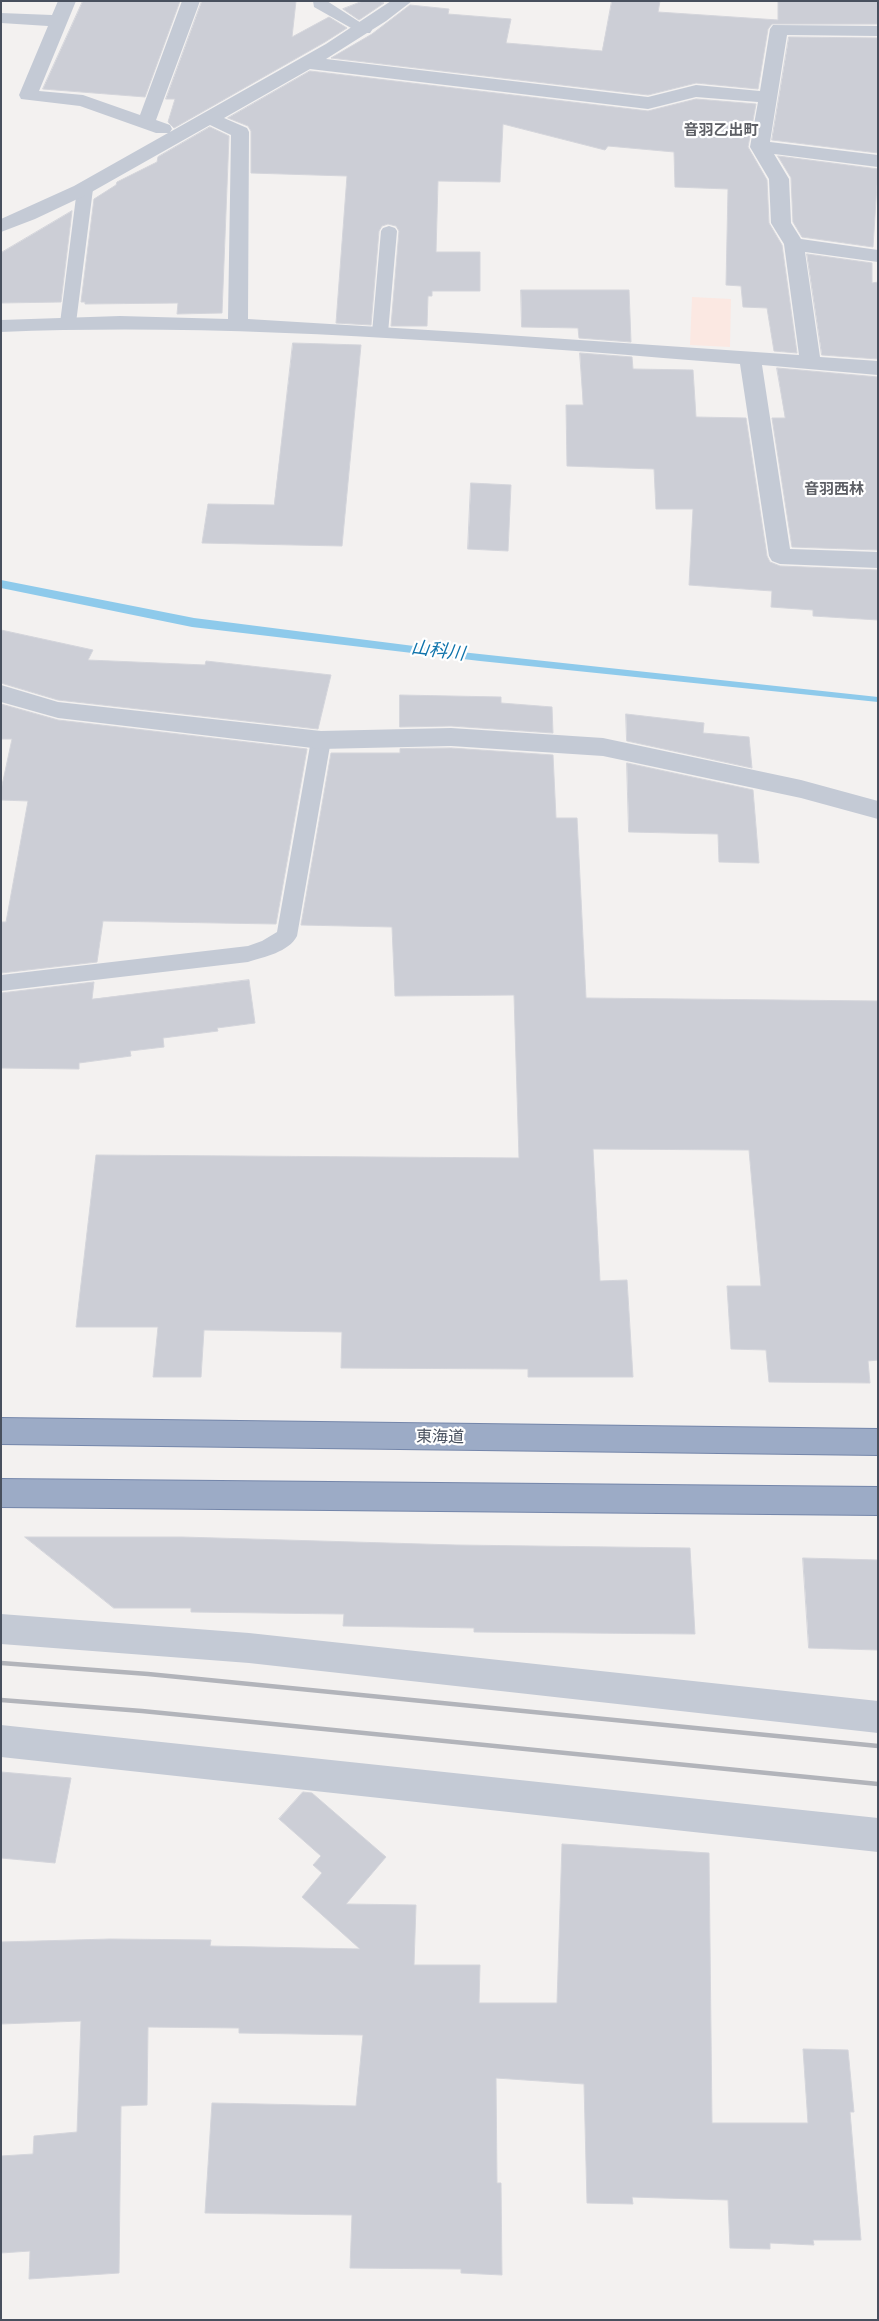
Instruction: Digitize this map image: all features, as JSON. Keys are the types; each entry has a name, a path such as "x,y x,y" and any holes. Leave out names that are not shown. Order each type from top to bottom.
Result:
{"highway":[{"name":"東海道","path":"1,1431 878,1442"},
{"path":"1,1493 878,1501"}],"street":[{"path":"68,1 28,95 83,102 180,134"},
{"path":"146,123 191,1"},
{"path":"1,226 85,189 208,118 309,64 365,30 403,1"},
{"path":"1,18 59,21"},
{"path":"810,362 794,244 781,223 780,179 760,147 779,29 878,31"},
{"path":"309,64 648,103 696,91 769,97"},
{"path":"208,118 240,132 238,326"},
{"path":"760,147 878,161"},
{"path":"794,244 878,256"},
{"path":"1,326 68,323 238,326 380,333 878,368"},
{"path":"750,358 780,556 878,560"},
{"path":"1,693 58,710 321,740 451,737 603,746 801,789 878,810"},
{"path":"1,1629 249,1648 878,1717"},
{"path":"1,1741 878,1835"}],"lane":[{"path":"320,1 319,4 365,30"},
{"path":"68,323 85,189"},
{"path":"380,333 389,231"},
{"path":"1,984 248,954 269,947 287,936 321,740"}],"shaded area":[{"path":"692,297 731,299 730,347 690,345"}],"water":[{"name":"山科川","path":"1,580 194,618 461,652 878,697 878,702 480,661 192,627 1,588"}],"building":[{"path":"83,1 180,1 145,97 43,89"},
{"path":"202,1 296,1 292,37 329,17 347,28 174,128 168,122 175,99 166,99"},
{"path":"363,1 379,1 384,3 359,20 343,9"},
{"path":"612,1 660,1 658,12 778,20 778,1 878,1 878,24 772,24 768,29 758,89 696,83 648,95 331,58 372,34 410,5 449,9 448,14 511,19 506,43 602,51"},
{"path":"789,37 878,38 878,153 772,140"},
{"path":"310,71 648,111 696,99 756,104 748,147 767,180 769,223 782,245 797,353 774,351 767,308 743,307 741,286 726,285 728,189 675,187 674,152 608,146 605,150 503,124 500,182 438,181 436,252 480,252 480,291 432,291 432,296 428,296 427,326 391,326 399,231 396,226 388,224 382,226 379,231 371,325 336,323 347,176 251,173 251,131 248,126 228,118"},
{"path":"210,127 229,136 222,313 177,314 178,303 85,304 85,302 81,302 94,199 116,185 117,182 157,162 158,157"},
{"path":"778,156 878,169 873,247 802,237 793,222 791,178"},
{"path":"72,211 61,302 1,303 1,253"},
{"path":"807,254 872,263 872,283 878,282 878,359 822,355"},
{"path":"521,290 629,290 631,342 579,338 578,328 522,327"},
{"path":"293,343 361,345 342,546 202,543 208,504 274,505"},
{"path":"580,353 632,357 633,369 693,370 696,417 746,418 767,556 770,562 780,566 878,570 878,620 813,616 813,610 771,607 772,591 689,585 693,509 656,509 654,469 567,466 566,405 583,405"},
{"path":"777,368 878,377 878,550 792,547 772,418 785,418"},
{"path":"471,483 511,485 508,551 468,549"},
{"path":"1,630 93,650 88,660 205,665 206,661 331,675 318,729 58,700 1,683"},
{"path":"400,695 501,697 501,703 552,707 553,733 451,726 400,727"},
{"path":"1,704 58,720 307,749 276,924 103,921 97,962 1,973 1,922 6,922 28,801 1,800 1,790 12,739 1,739"},
{"path":"626,714 704,723 703,733 749,737 752,768 627,741"},
{"path":"451,748 553,755 556,818 577,818 586,998 878,1001 878,1360 868,1361 870,1383 769,1382 766,1350 731,1349 727,1286 761,1286 749,1150 593,1149 600,1281 627,1280 633,1377 528,1377 528,1369 341,1368 342,1332 204,1330 201,1377 153,1377 158,1327 76,1327 96,1155 519,1158 514,995 395,996 392,927 301,925 331,753 400,753 400,749"},
{"path":"627,763 753,790 759,863 719,862 718,834 629,832"},
{"path":"249,980 255,1023 217,1028 218,1031 163,1038 164,1047 130,1051 131,1056 79,1063 79,1069 1,1068 1,993 94,982 92,999"},
{"path":"25,1537 182,1537 456,1545 690,1548 695,1634 474,1632 474,1628 343,1626 344,1614 191,1612 191,1608 114,1608"},
{"path":"803,1558 878,1560 878,1650 809,1648"},
{"path":"1,1772 71,1778 55,1863 1,1858"},
{"path":"303,1792 312,1793 386,1857 346,1904 416,1905 414,1965 480,1965 479,2003 557,2003 562,1844 709,1853 712,2123 808,2123 803,2049 848,2050 854,2112 850,2112 861,2240 813,2240 814,2245 770,2243 770,2249 730,2248 728,2200 632,2197 633,2204 587,2203 584,2084 496,2078 497,2183 501,2183 502,2275 461,2273 461,2269 350,2268 352,2215 205,2213 212,2103 356,2106 363,2035 239,2033 239,2028 148,2027 147,2105 121,2106 119,2273 29,2279 30,2251 1,2253 1,2156 33,2154 34,2136 77,2132 81,2021 1,2024 1,1942 110,1939 211,1940 210,1946 360,1949 302,1897 322,1873 313,1865 321,1856 279,1819"}],"railway":[{"path":"1,1663 148,1674 878,1746"},
{"path":"1,1700 142,1711 878,1784"}],"district":[{"name":"音羽乙出町","path":"721,130"},
{"name":"音羽西林","path":"834,489"}]}
